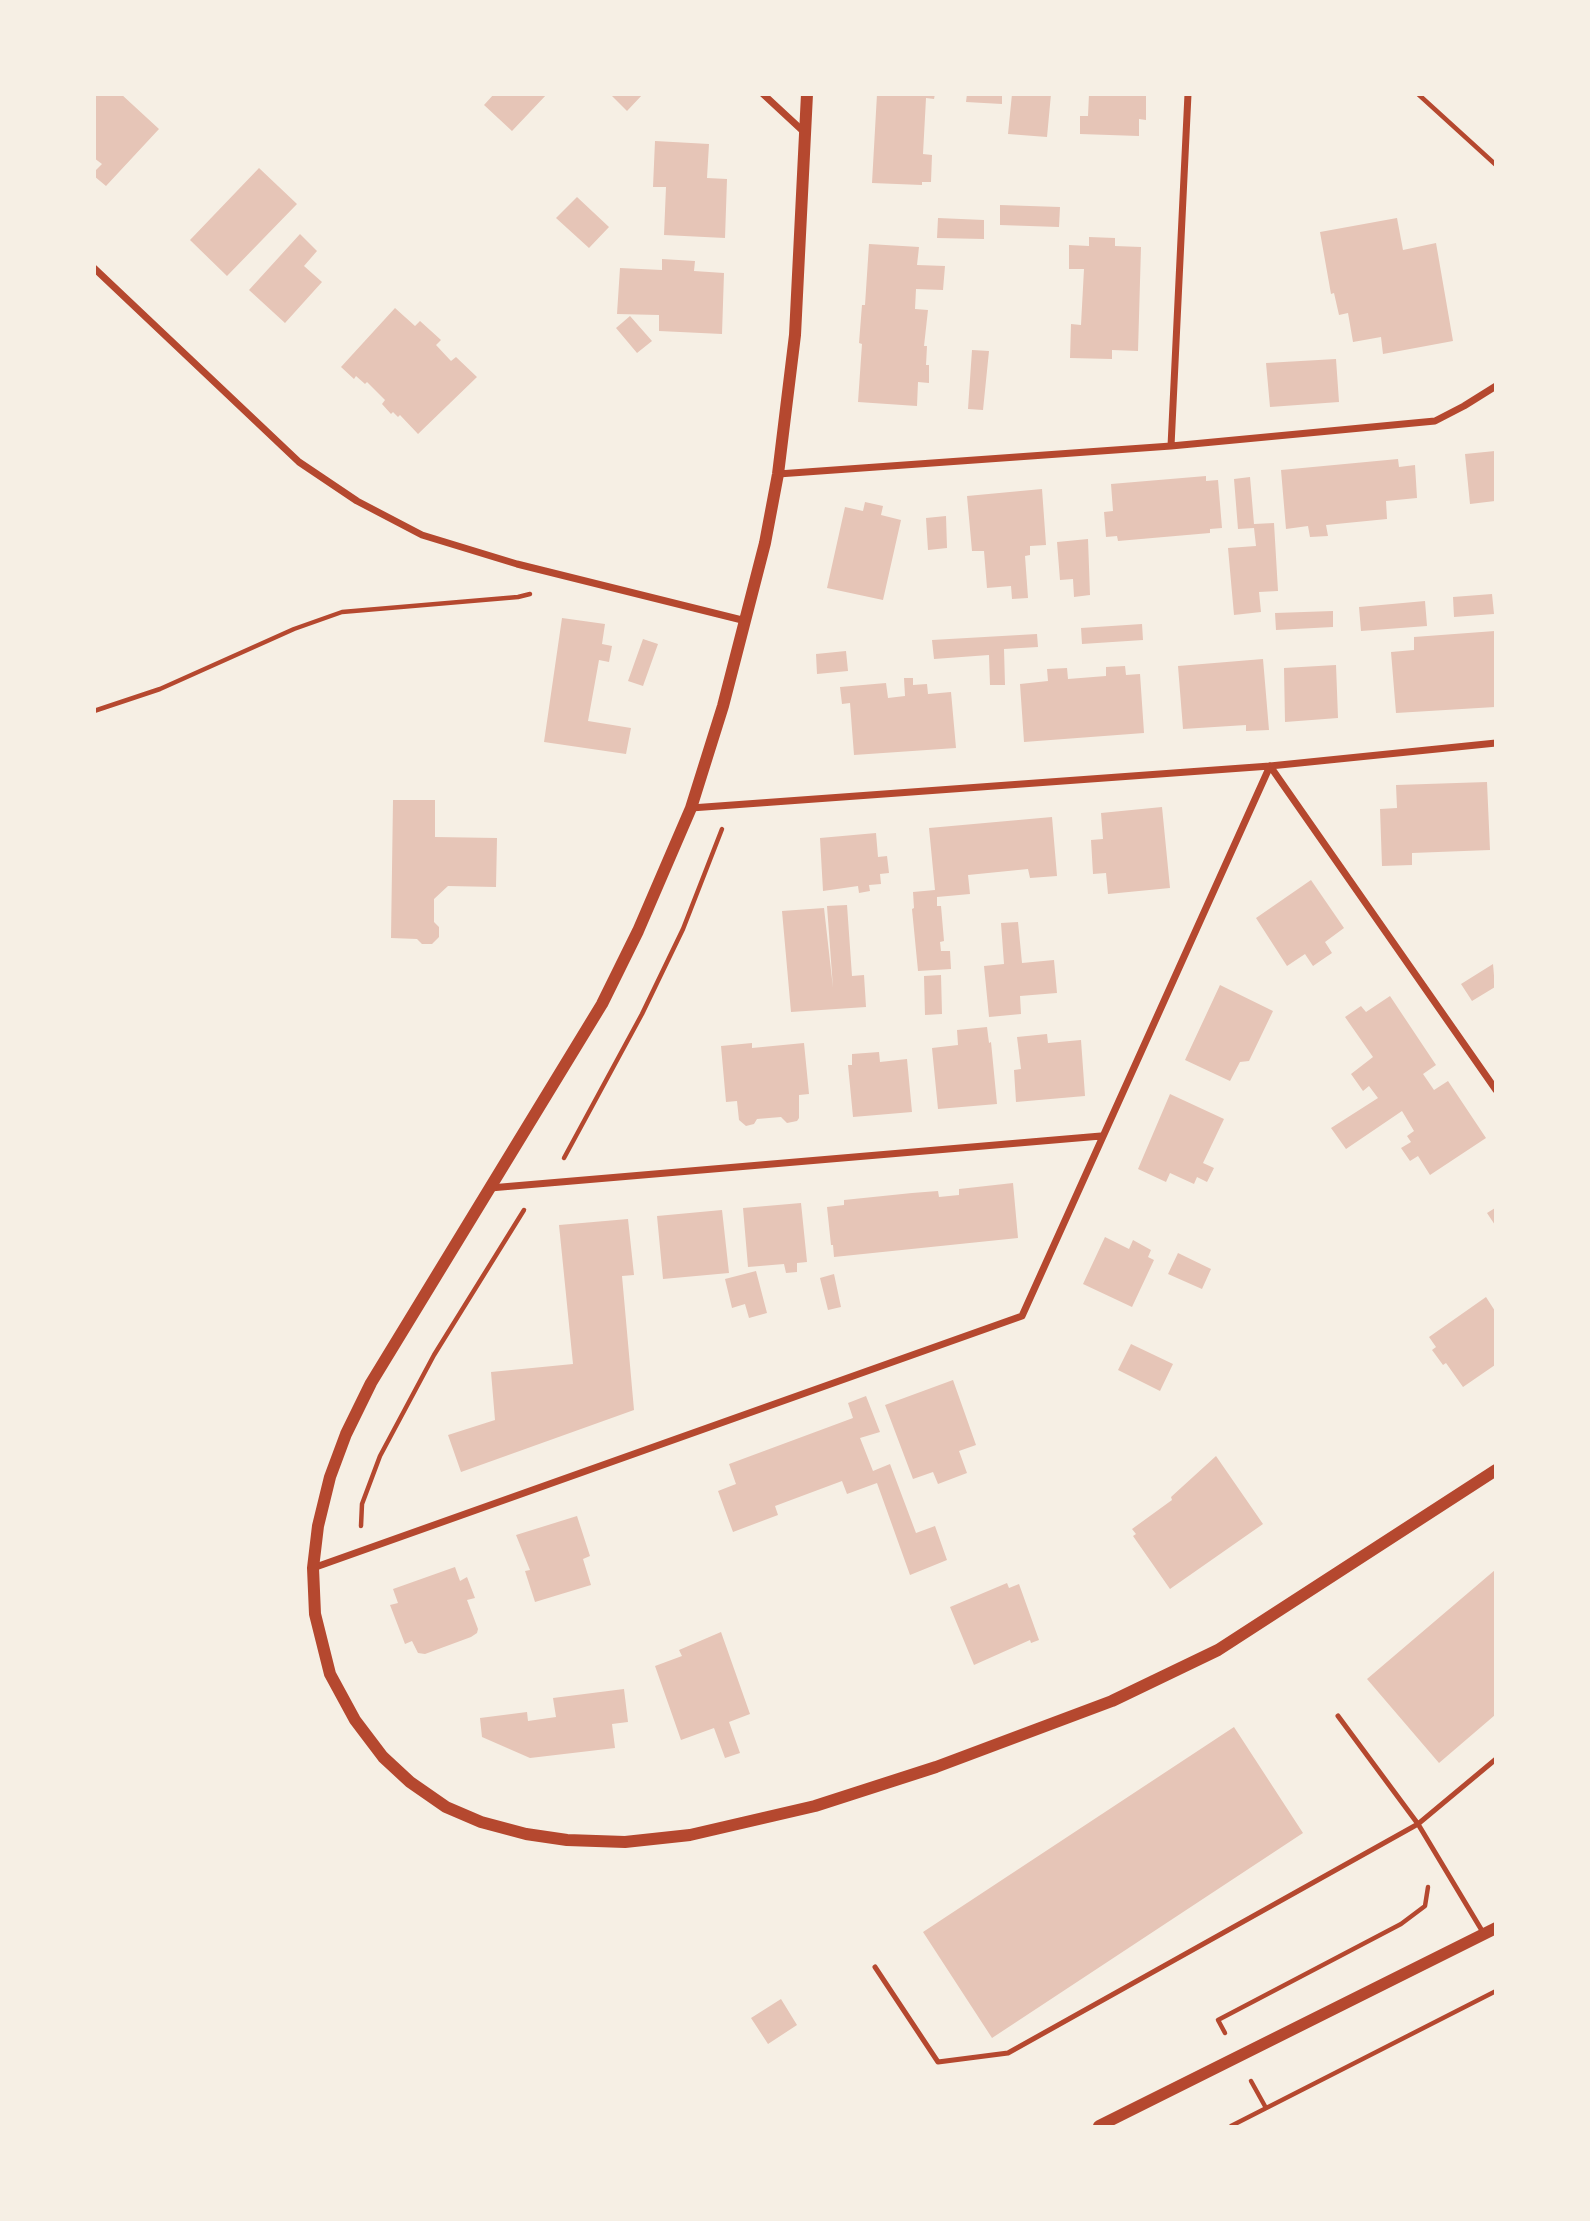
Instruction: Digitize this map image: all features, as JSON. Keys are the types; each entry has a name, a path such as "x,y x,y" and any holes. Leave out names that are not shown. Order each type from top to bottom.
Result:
{"street":[{"path":"763,94 806,133"},
{"path":"807,94 795,335 778,474 765,542 723,706 691,808 638,931 602,1004 371,1383 346,1434 330,1477 318,1526 313,1568 316,1614 330,1674 355,1720 383,1757 410,1782 446,1807 481,1822 526,1834 567,1840 625,1842 690,1835 815,1807 936,1767 1112,1701 1219,1650 1496,1470"},
{"path":"1171,446 1188,94"},
{"path":"94,268 299,462 356,501 422,535 517,564 746,621"},
{"path":"778,474 1171,446 1434,421 1464,407 1496,386"},
{"path":"691,808 1270,766 1496,743"},
{"path":"1270,766 1496,1090"},
{"path":"313,1568 1022,1316 1270,766"},
{"path":"490,1188 1101,1136"},
{"path":"1099,2126 1490,1931"}],"lane":[{"path":"1338,1716 1418,1824 1490,1931"},
{"path":"875,1967 938,2062 1008,2053 1418,1824 1496,1759"}],"path":[{"path":"1418,94 1496,165"},
{"path":"94,711 160,689 294,629 342,612 519,597 578,579"},
{"path":"360,1552 362,1504 380,1456 434,1355 523,1210 552,1205 552,1183 642,1014 683,929 731,805"},
{"path":"1218,2020 1401,1924 1425,1906 1429,1876"},
{"path":"1231,2126 1496,1991"}],"building":[{"path":"94,94 121,94 159,129 106,186 94,176 94,172 102,164 94,158"},
{"path":"494,94 547,94 512,131 484,105"},
{"path":"610,94 643,94 627,111"},
{"path":"877,94 935,94 934,99 926,98 923,154 932,155 931,182 922,182 922,185 872,183"},
{"path":"967,94 1002,94 1002,104 966,102"},
{"path":"1012,94 1051,94 1047,137 1008,134"},
{"path":"1089,94 1146,94 1146,120 1139,119 1139,136 1080,134 1080,116 1088,116"},
{"path":"655,141 709,144 707,178 727,179 725,238 664,235 666,187 653,187"},
{"path":"259,168 297,204 227,276 190,240"},
{"path":"577,197 609,227 589,248 556,218"},
{"path":"1000,205 1060,207 1059,227 1000,225"},
{"path":"938,218 984,220 984,239 937,238"},
{"path":"1397,218 1403,250 1436,243 1453,341 1383,354 1381,337 1353,342 1348,313 1339,315 1334,293 1331,294 1320,232"},
{"path":"300,234 317,251 304,266 322,282 285,323 249,290"},
{"path":"1089,237 1115,238 1115,246 1141,247 1138,351 1112,350 1112,359 1070,358 1071,324 1081,325 1084,269 1069,269 1069,245 1089,246"},
{"path":"869,244 919,247 917,265 945,266 943,290 916,289 915,309 928,310 924,346 927,346 926,365 929,365 929,383 918,382 917,406 858,402 862,344 859,343 862,305 865,305"},
{"path":"662,259 695,261 694,271 724,273 722,334 659,331 659,315 617,314 620,268 662,270"},
{"path":"395,308 415,326 420,321 441,340 436,345 451,361 456,357 477,377 418,434 400,415 398,417 393,412 391,414 382,404 385,400 367,382 365,384 356,376 354,379 341,367"},
{"path":"630,316 652,341 637,353 616,328"},
{"path":"972,350 989,351 983,410 968,409"},
{"path":"1336,359 1339,402 1270,407 1266,363"},
{"path":"1495,451 1495,501 1470,504 1465,454"},
{"path":"1398,459 1399,467 1415,465 1417,498 1386,501 1387,519 1326,525 1328,536 1310,537 1308,526 1286,529 1281,470"},
{"path":"1206,476 1206,481 1218,480 1222,528 1210,529 1210,533 1118,541 1117,536 1106,537 1104,512 1113,511 1111,484"},
{"path":"1250,477 1254,524 1274,523 1278,591 1259,592 1261,612 1234,615 1228,548 1256,546 1254,528 1238,529 1234,479"},
{"path":"1042,489 1046,545 1030,546 1030,555 1025,556 1028,598 1012,599 1011,586 987,588 984,551 972,551 967,496"},
{"path":"865,502 883,506 881,515 901,520 883,600 827,588 845,507 863,511"},
{"path":"946,516 947,548 928,550 926,518"},
{"path":"1088,539 1090,595 1074,597 1073,579 1060,580 1057,542"},
{"path":"1492,594 1494,614 1454,617 1453,597"},
{"path":"1425,601 1427,626 1361,631 1359,607"},
{"path":"1333,611 1333,627 1276,630 1275,613"},
{"path":"562,618 605,624 602,644 612,646 609,662 599,660 588,721 631,728 626,754 544,742"},
{"path":"1142,624 1143,640 1082,644 1081,628"},
{"path":"1495,631 1495,707 1396,713 1391,652 1414,650 1414,637"},
{"path":"1037,634 1038,647 1004,649 1005,685 990,685 989,655 934,659 932,640"},
{"path":"643,639 658,644 643,686 628,681"},
{"path":"846,651 848,671 817,674 816,654"},
{"path":"1263,659 1269,730 1246,731 1246,725 1183,729 1178,666"},
{"path":"1336,665 1338,718 1285,722 1284,668"},
{"path":"1125,666 1126,675 1140,674 1144,733 1024,742 1020,684 1048,681 1047,669 1067,668 1068,679 1106,676 1106,667"},
{"path":"904,678 913,678 913,685 927,684 928,694 951,692 956,748 854,755 850,703 842,704 840,687 886,683 888,698 905,696"},
{"path":"1487,782 1490,850 1412,853 1412,865 1382,866 1380,809 1397,808 1396,785"},
{"path":"393,800 435,800 435,837 497,838 496,887 448,886 434,899 434,922 439,927 439,937 432,944 422,944 417,939 391,938"},
{"path":"1162,807 1170,888 1108,894 1106,873 1093,874 1091,840 1103,839 1101,813"},
{"path":"1052,817 1057,876 1030,878 1028,869 968,875 970,894 937,897 937,906 941,906 944,941 940,942 941,951 950,951 951,969 918,971 913,892 935,890 929,828"},
{"path":"876,833 878,857 887,856 889,873 880,874 881,884 869,885 870,891 859,893 858,886 823,891 820,838"},
{"path":"1311,880 1344,928 1325,942 1332,953 1313,966 1305,954 1287,966 1256,918"},
{"path":"847,905 852,976 864,975 866,1007 791,1012 782,911 824,908 833,988 827,906"},
{"path":"1018,922 1022,963 1054,960 1057,993 1020,996 1021,1014 989,1017 984,966 1004,964 1001,923"},
{"path":"1493,964 1495,987 1472,1001 1461,984"},
{"path":"941,975 942,1014 925,1015 924,976"},
{"path":"1220,985 1273,1011 1249,1061 1240,1062 1230,1081 1185,1060"},
{"path":"1390,996 1436,1065 1423,1074 1434,1090 1448,1081 1486,1138 1430,1175 1418,1156 1410,1161 1401,1148 1411,1142 1407,1136 1414,1131 1402,1111 1346,1149 1331,1128 1378,1098 1369,1086 1363,1091 1351,1074 1373,1057 1345,1017 1361,1006 1366,1012"},
{"path":"987,1027 997,1104 938,1109 932,1048 958,1045 957,1030"},
{"path":"1047,1034 1048,1043 1081,1040 1085,1096 1016,1102 1014,1070 1021,1069 1017,1037"},
{"path":"752,1043 752,1048 804,1043 809,1094 799,1095 797,1121 787,1123 781,1117 757,1119 754,1124 746,1126 739,1120 737,1101 726,1102 721,1046"},
{"path":"879,1052 880,1062 907,1059 912,1112 853,1117 848,1065 852,1065 852,1054"},
{"path":"1170,1094 1224,1119 1203,1163 1214,1168 1207,1182 1197,1177 1194,1184 1170,1173 1166,1182 1138,1169"},
{"path":"1013,1183 1018,1238 834,1257 827,1207 844,1205 844,1200 912,1193 938,1191 939,1197 959,1195 959,1189"},
{"path":"801,1203 807,1262 797,1263 797,1272 786,1273 784,1264 748,1267 743,1208"},
{"path":"1495,1208 1495,1225 1487,1213"},
{"path":"722,1210 729,1273 663,1279 657,1216"},
{"path":"628,1219 634,1275 622,1276 634,1410 461,1472 448,1435 495,1420 491,1372 573,1364 559,1225"},
{"path":"1105,1237 1129,1249 1133,1240 1151,1250 1148,1257 1154,1260 1132,1307 1083,1284"},
{"path":"1178,1253 1211,1269 1202,1289 1168,1274"},
{"path":"756,1271 767,1313 749,1318 745,1304 732,1308 725,1279"},
{"path":"834,1274 841,1307 828,1310 820,1278"},
{"path":"1486,1297 1495,1311 1495,1365 1463,1387 1446,1363 1443,1365 1432,1350 1436,1347 1429,1337"},
{"path":"1131,1344 1173,1364 1160,1391 1118,1370"},
{"path":"953,1380 976,1445 959,1451 967,1473 938,1484 933,1472 913,1479 885,1405"},
{"path":"866,1396 880,1432 860,1438 873,1471 890,1464 916,1533 935,1526 947,1560 910,1575 877,1483 847,1494 842,1481 775,1506 778,1515 733,1532 718,1491 736,1484 729,1464 853,1418 848,1403"},
{"path":"1216,1456 1263,1524 1170,1589 1133,1536 1136,1534 1132,1529 1172,1500 1171,1497"},
{"path":"577,1516 590,1556 583,1559 591,1585 535,1602 525,1571 530,1570 516,1535"},
{"path":"455,1567 460,1581 467,1577 475,1598 467,1600 478,1629 477,1633 425,1654 418,1653 412,1641 405,1644 390,1605 398,1603 393,1589"},
{"path":"1495,1570 1495,1715 1439,1763 1367,1679"},
{"path":"1007,1583 1009,1588 1019,1584 1039,1640 1031,1643 1030,1640 974,1665 950,1607"},
{"path":"721,1632 750,1714 729,1722 740,1753 725,1758 714,1728 681,1740 655,1666 682,1656 679,1650"},
{"path":"624,1689 628,1722 612,1724 615,1748 530,1758 482,1737 480,1718 527,1712 528,1721 556,1717 553,1698"},
{"path":"1234,1727 1303,1833 992,2038 923,1932"},
{"path":"781,1999 797,2025 768,2044 751,2018"}]}
